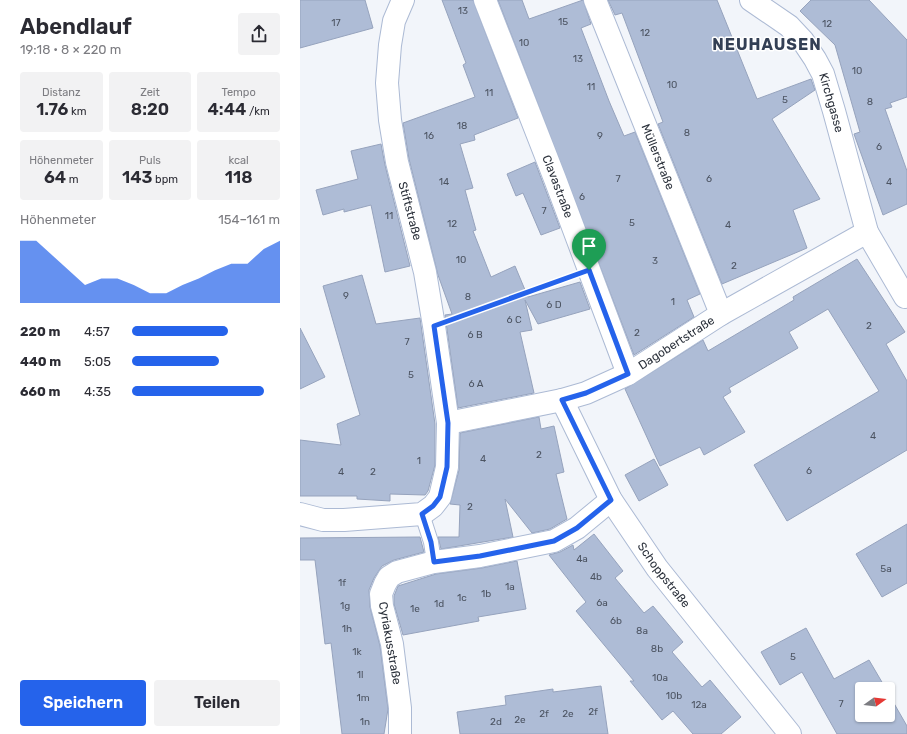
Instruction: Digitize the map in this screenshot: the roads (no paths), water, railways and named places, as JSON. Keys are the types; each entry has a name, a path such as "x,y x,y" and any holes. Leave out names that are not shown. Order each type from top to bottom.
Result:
{"street":[{"name":"Stiftstraße","path":"404,0 394,21 390,45 387,83 390,120 397,162 425,272 448,423"},
{"name":"Clavastraße","path":"485,0 628,374"},
{"name":"Müllerstraße","path":"595,0 721,314"},
{"name":"Kirchgasse","path":"752,0 789,26 803,41 823,74 867,232 905,297"},
{"name":"Dagobertstraße","path":"448,423 562,400 586,393 628,374 721,314 867,232"},
{"name":"Schoppstraße","path":"562,400 611,500 657,568 790,734"},
{"path":"300,514 323,520 344,520 422,514 433,506 440,497 447,467 448,423"},
{"name":"Cyriakusstraße","path":"400,734 400,708 392,644 382,606 381,594 384,584 397,572 434,562 480,556 554,541 577,528 611,500"}],"lane":[{"path":"422,514 431,542 434,562"}],"district":[{"name":"NEUHAUSEN","path":"767,44"}]}
